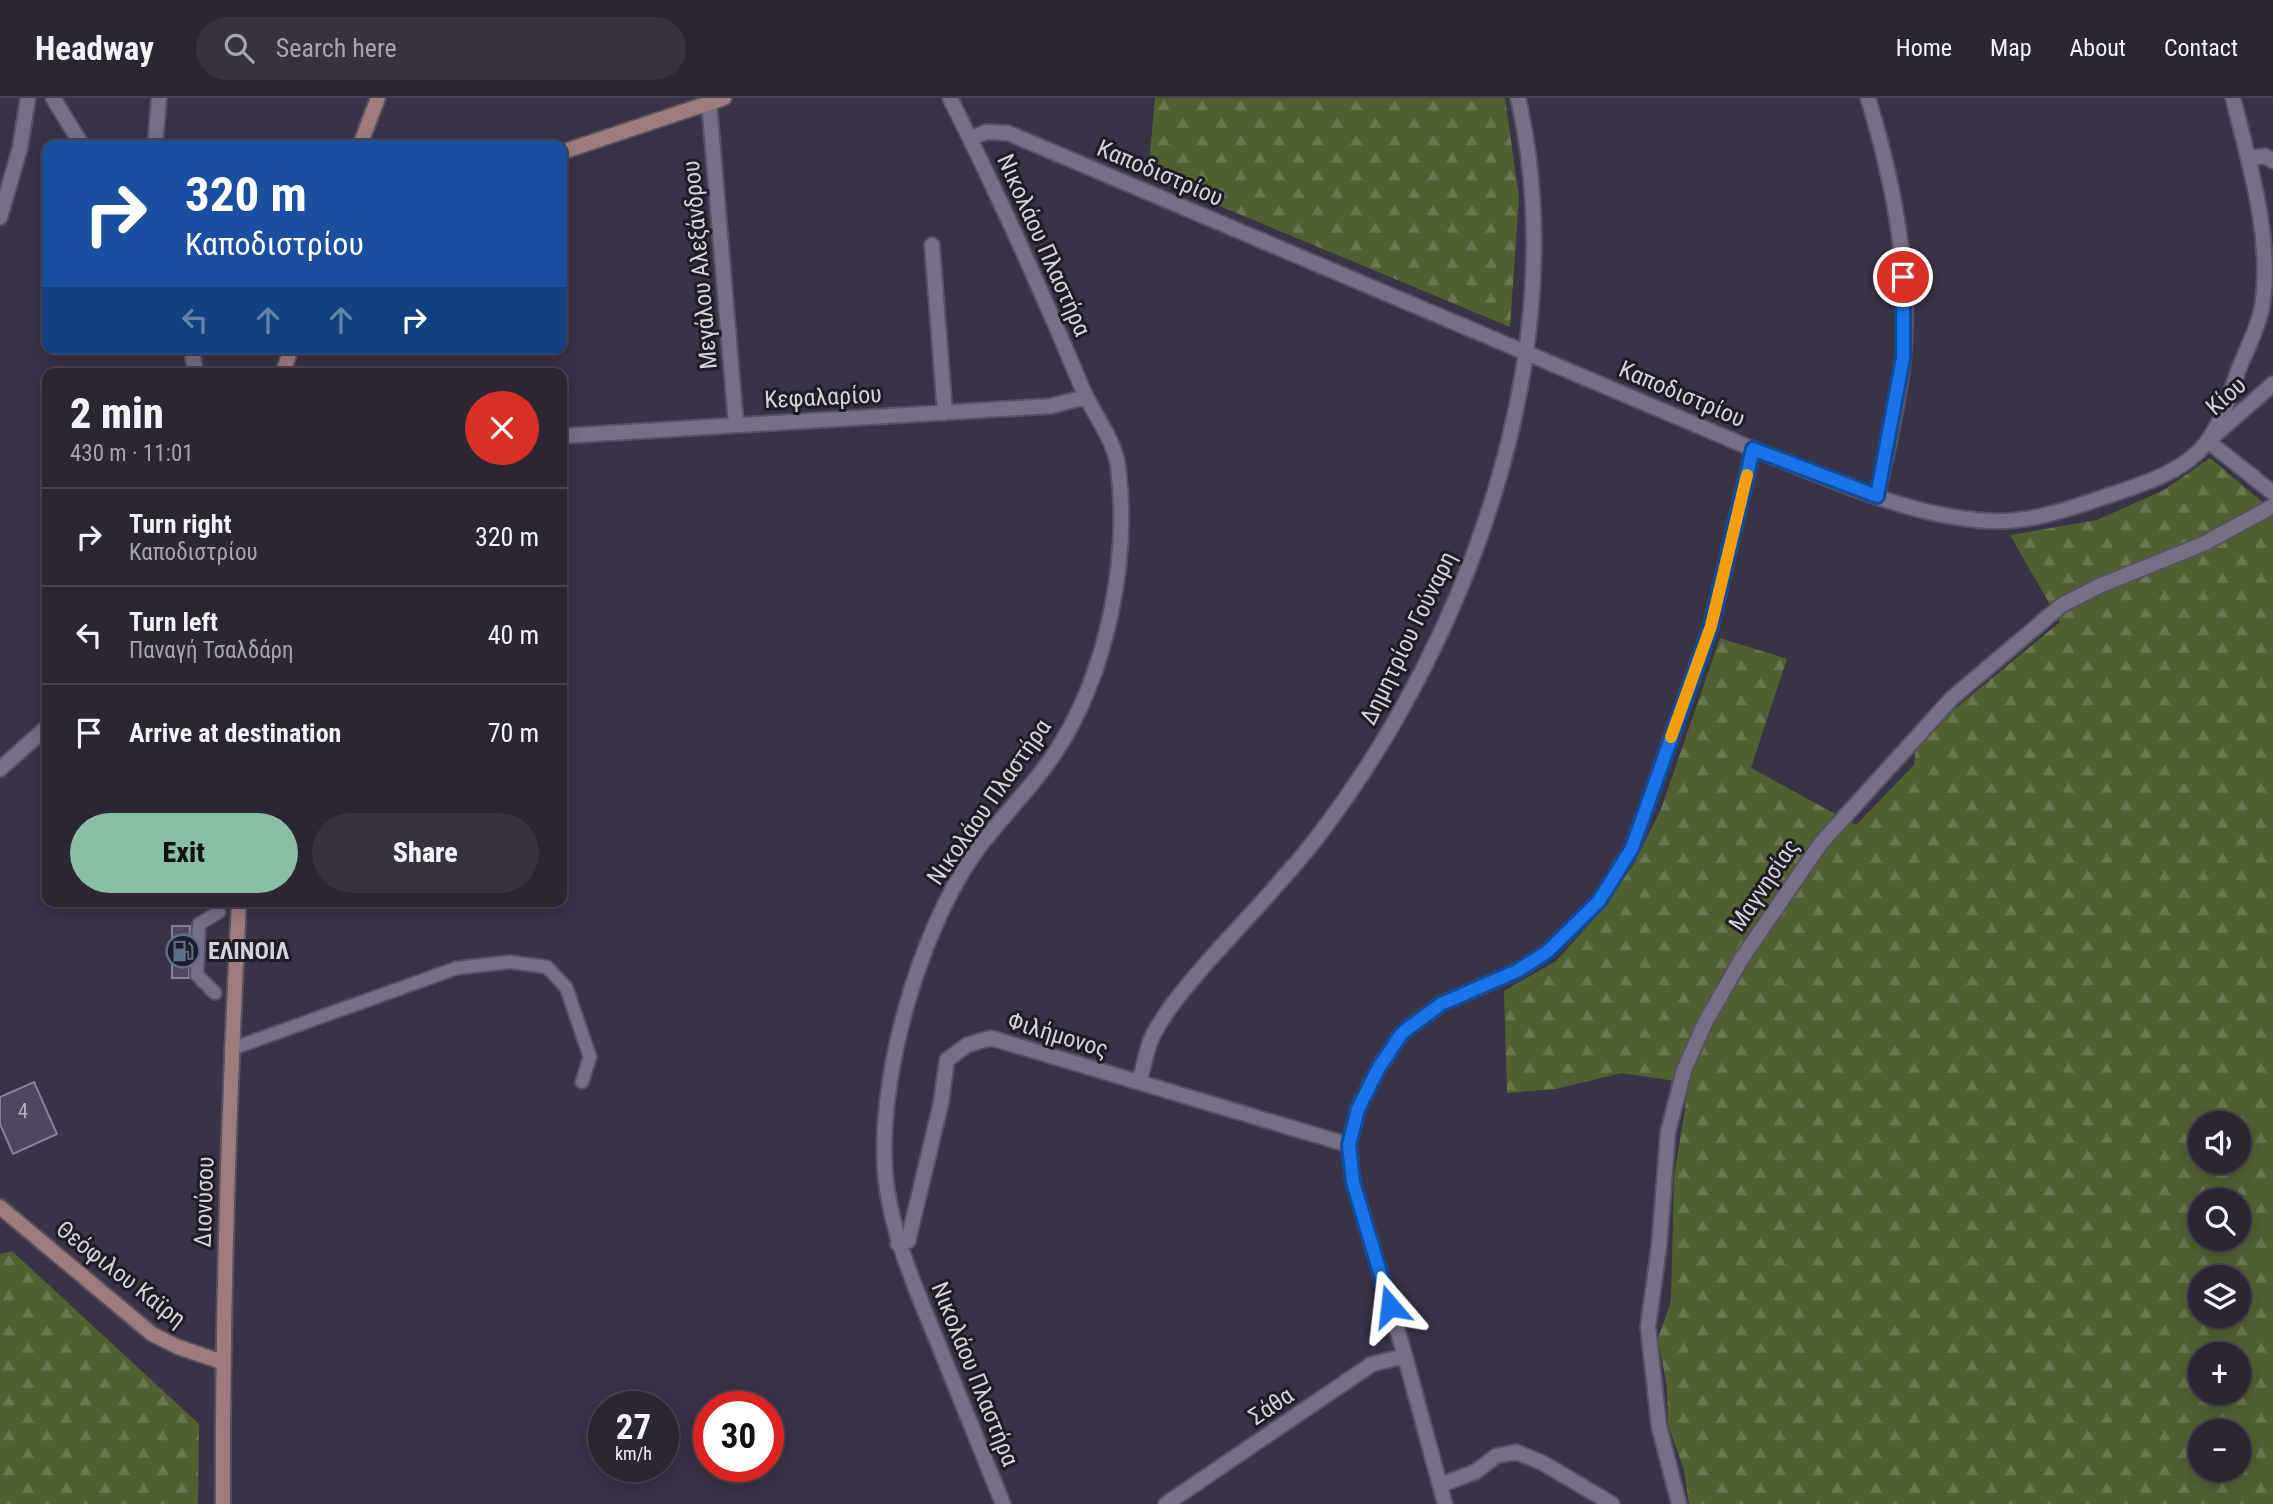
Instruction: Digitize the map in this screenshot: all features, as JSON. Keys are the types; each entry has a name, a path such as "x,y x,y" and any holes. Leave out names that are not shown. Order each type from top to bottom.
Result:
{"main road":[{"path":"362,140 378,98"},
{"path":"567,150 724,98"},
{"name":"Διονύσου","path":"223,1504 222,1362 231,1049 239,907"},
{"name":"Θεόφιλου Καϊρη","path":"0,1207 152,1334 178,1347 222,1362"}],"street":[{"path":"0,217 20,148 28,98"},
{"path":"53,98 79,140"},
{"path":"155,140 159,98"},
{"name":"Νικολάου Πλαστήρα","path":"950,98 1025,251 1086,397 1113,447 1119,476 1118,556 1104,634 1087,688 1056,751 973,855 938,917 907,1004 888,1089 886,1179 898,1244 1003,1504"},
{"name":"Δημητρίου Γούναρη","path":"1139,1083 1153,1036 1187,985 1320,834 1373,761 1450,616 1476,551 1503,466 1526,353 1535,223 1518,98"},
{"path":"1868,98 1882,145 1903,277 1903,358 1877,496"},
{"name":"Καποδιστρίου","path":"970,139 986,132 1008,133 1753,449 1877,496 1944,515 1992,521 2019,519 2087,503 2152,480 2178,468 2208,441 2221,417 2262,307 2264,252 2248,158 2233,98"},
{"name":"Μεγάλου Αλεξάνδρου","path":"709,102 736,424"},
{"path":"2248,158 2265,156 2273,161"},
{"path":"932,245 945,413"},
{"name":"Κίου","path":"2208,441 2273,384"},
{"name":"Κεφαλαρίου","path":"567,436 1051,406 1086,397"},
{"path":"2208,441 2273,493"},
{"path":"1445,1504 1405,1356 1353,1182 1349,1145 1358,1109 1378,1069 1402,1033 1441,1004 1517,971 1547,952 1599,901 1632,848 1711,626 1753,449"},
{"name":"Μαγνησίας","path":"1679,1504 1659,1426 1648,1327 1659,1247 1668,1132 1684,1070 1705,1023 1742,958 1821,843 1952,698 2062,606 2099,586 2203,544 2273,506"},
{"path":"0,769 42,731"},
{"name":"Φιλήμονος","path":"898,1244 908,1241 941,1103 947,1060 967,1045 991,1038 1349,1145"},
{"name":"Σάθα","path":"1166,1504 1372,1364 1405,1356"},
{"path":"1440,1485 1475,1472 1496,1456 1516,1452 1543,1463 1612,1504"}],"lane":[{"path":"215,993 197,975 199,924 219,912"},
{"path":"231,1049 457,968 510,962 547,967 566,987 590,1056 582,1082"}],"green space":[{"path":"1155,98 1505,98 1519,197 1510,327 1148,176"},
{"path":"2210,458 2273,511 2273,1504 1689,1504 1684,1470 1668,1425 1667,1388 1658,1338 1671,1301 1674,1177 1689,1083 1621,1073 1556,1089 1507,1093 1504,991 1556,961 1592,921 1633,866 1661,809 1720,638 1787,659 1751,768 1856,825 1914,765 1917,740 2060,622 2010,535 2097,520 2164,490"},
{"path":"12,1251 199,1424 198,1504 0,1504 0,1254"}],"building":[{"path":"172,926 190,926 189,978 172,978"},
{"path":"34,1082 57,1134 13,1154 0,1124 0,1097"}],"slow traffic":[{"path":"1671,737 1711,626 1747,475"}],"place":[{"name":"ΕΛΙΝΟΙΛ","path":"183,951"}],"route":[{"path":"1390,1306 1353,1182 1349,1145 1358,1109 1378,1069 1402,1033 1441,1004 1517,971 1547,952 1599,901 1632,848 1711,626 1753,449 1877,496 1892,429 1903,358 1903,277"}]}
